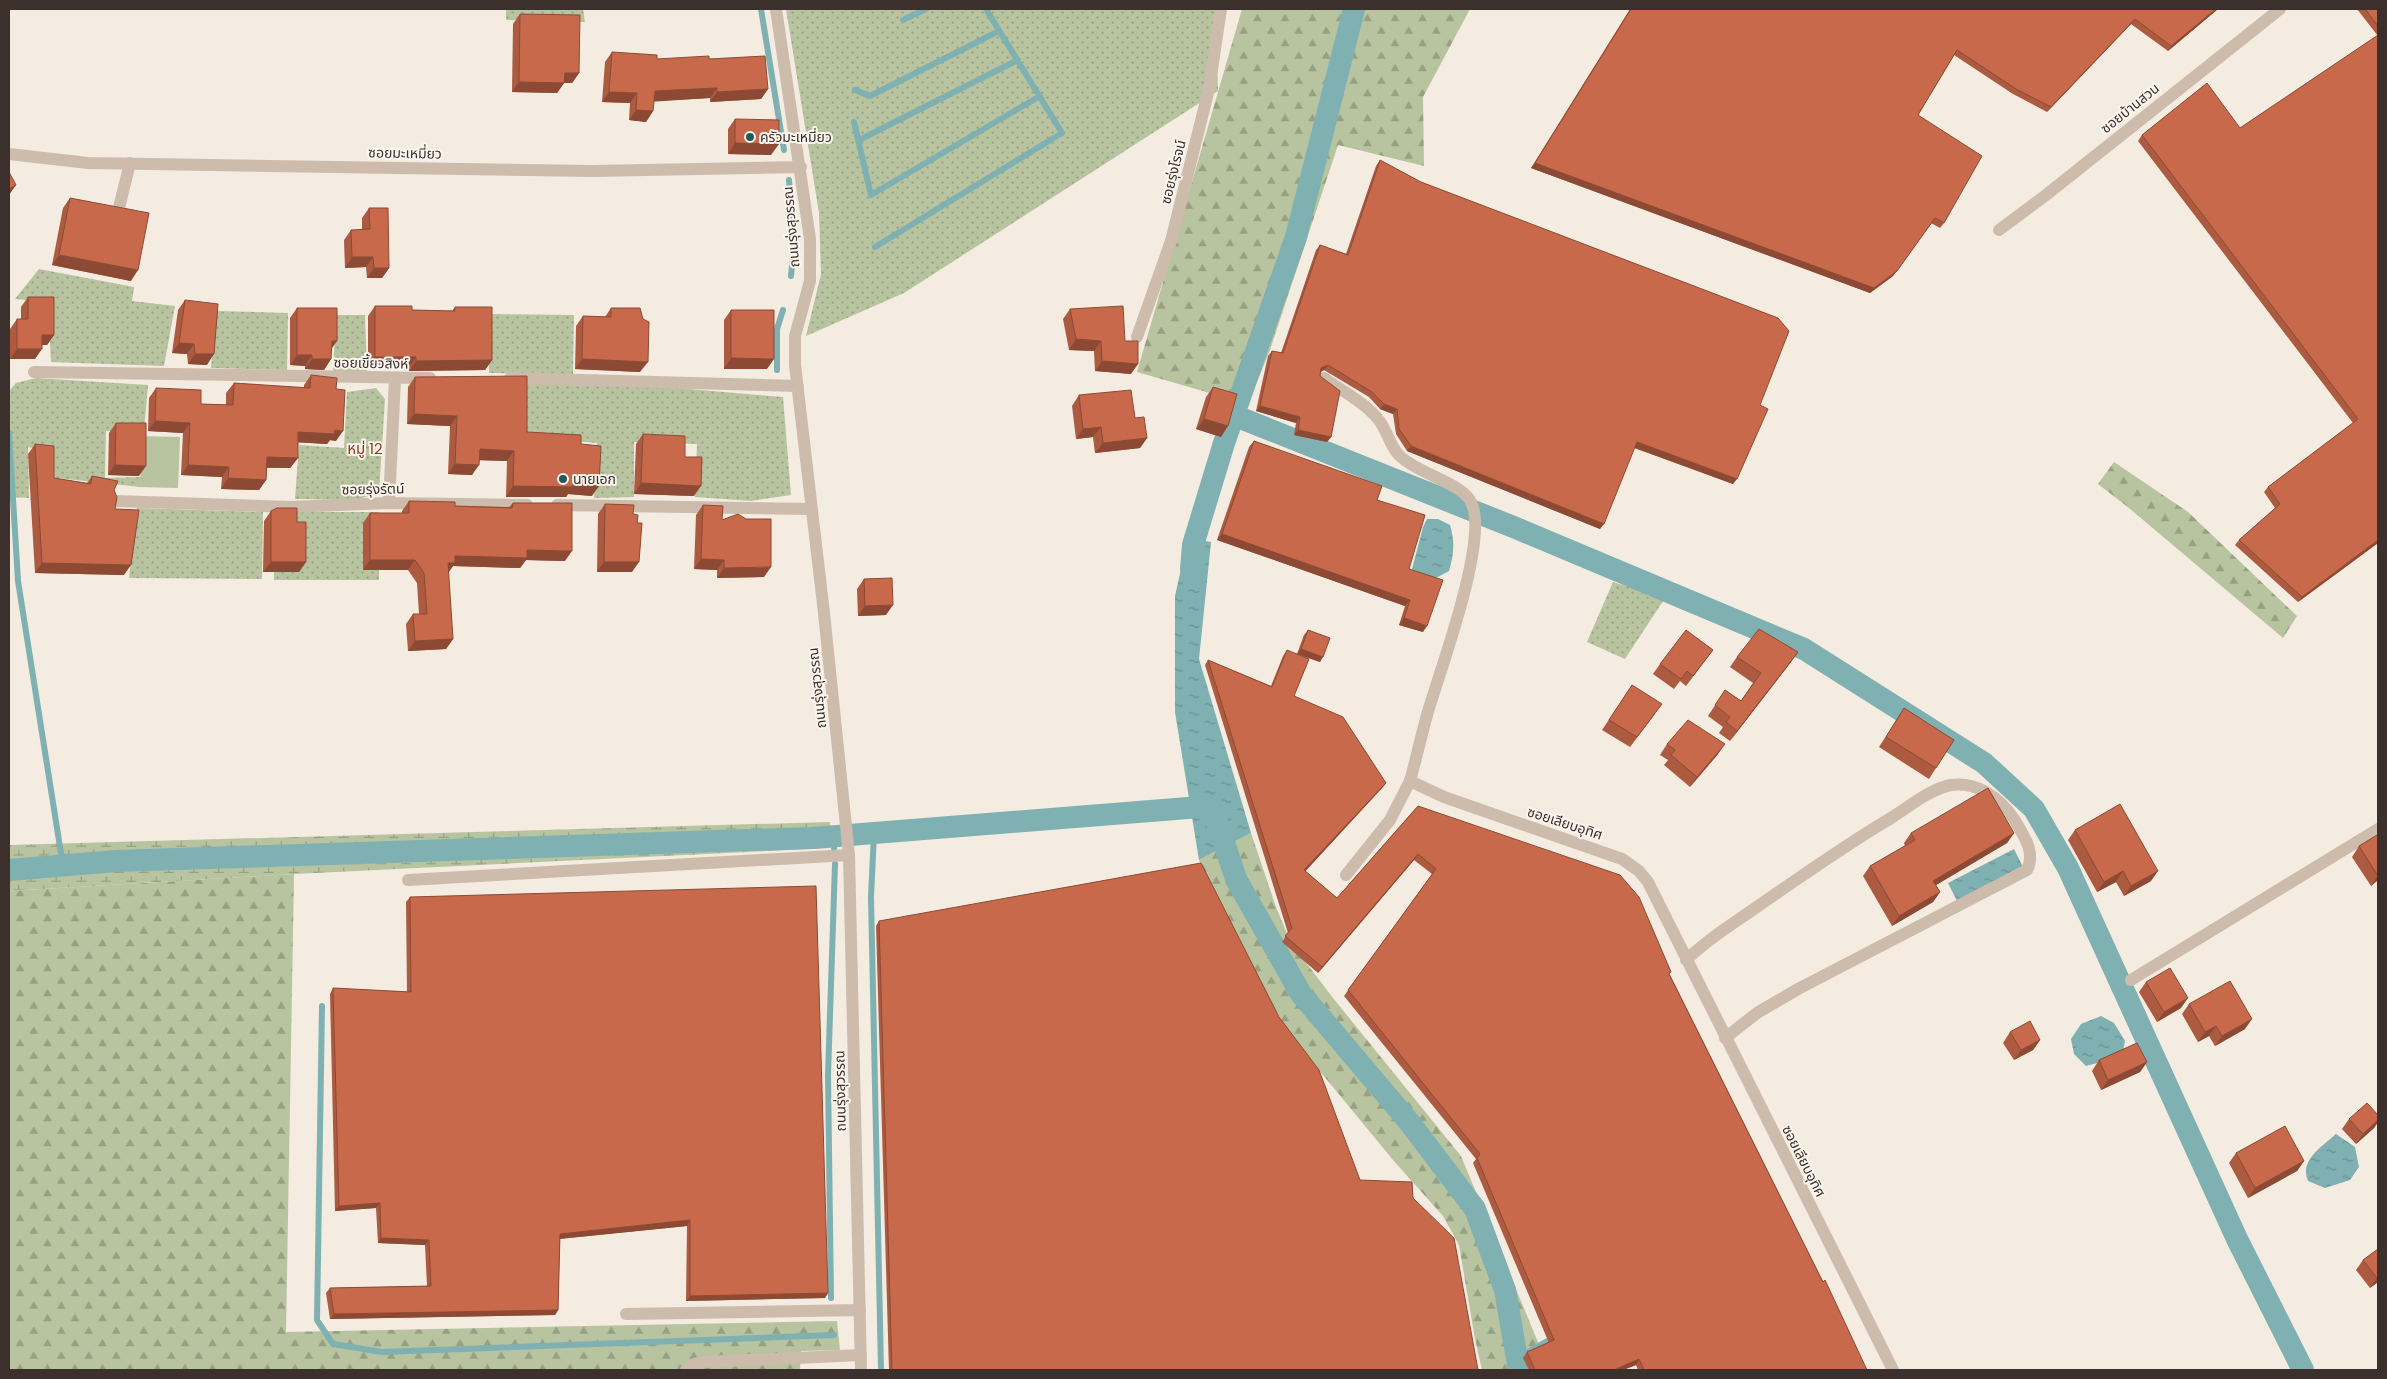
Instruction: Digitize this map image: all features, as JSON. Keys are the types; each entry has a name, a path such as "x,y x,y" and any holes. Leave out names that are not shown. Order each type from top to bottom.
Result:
{"street":[{"name":"ถนนรุ่งสุวรรณ","path":"776,9 801,167 810,239 810,281 795,336 798,386 849,854 861,1370"},
{"name":"ซอยรุ่งโรจน์","path":"1137,337 1171,241 1209,88 1221,9"},
{"name":"ซอยบ้านสวน","path":"1999,230 2046,195 2280,9"},
{"name":"ซอยมะเหมี่ยว","path":"9,154 88,163 593,171 801,167"},
{"path":"118,212 130,163"},
{"name":"ซอยเขี้ยวสิงห์","path":"34,372 395,379 445,378"},
{"path":"494,378 544,377 798,386"},
{"path":"1324,378 1365,406 1386,431 1390,443 1399,456 1414,467 1460,490 1471,502 1476,524 1474,547 1460,604 1426,716 1410,781 1390,820 1346,875"},
{"path":"389,503 395,379"},
{"name":"ซอยรุ่งรัตน์","path":"115,501 290,507 389,503 812,510"},
{"name":"ซอยเลียบอุทิศ","path":"1410,781 1444,797 1622,859 1639,871 1648,882 1893,1370"},
{"path":"1686,960 1712,936 1859,838 1921,799 1949,786 1963,784 1981,789 1999,801 2013,818 2032,852 2031,862 2027,870 1798,989 1757,1013 1725,1038"},
{"path":"2131,980 2378,829"},
{"path":"408,880 849,854"},
{"path":"626,1314 860,1310"},
{"path":"686,1370 694,1364 705,1362 861,1355"}],"green space":[{"path":"506,9 583,9 585,22 506,20"},
{"path":"786,9 1215,9 1218,91 904,293 806,336 821,274 819,213"},
{"path":"1242,9 1470,9 1423,97 1424,166 1338,145 1270,350 1248,404 1137,372"},
{"path":"39,269 134,287 132,301 175,306 164,366 51,362 48,302 15,299"},
{"path":"216,311 288,313 287,370 211,368"},
{"path":"489,314 574,315 573,374 489,373"},
{"path":"336,315 365,315 367,372 333,371"},
{"path":"36,378 148,385 144,431 106,431 105,478 141,477 140,487 48,477 47,452 28,447 29,498 9,497 9,391 16,383"},
{"path":"522,383 665,387 783,397 791,495 751,501 695,497 697,444 634,442 634,497 594,498 597,443 523,437"},
{"path":"376,388 385,399 379,493 355,500 295,499 299,445 344,448 347,392"},
{"path":"142,436 180,437 178,488 140,487"},
{"path":"2114,462 2188,512 2297,616 2283,638 2098,484"},
{"path":"137,508 263,512 262,579 129,578"},
{"path":"273,512 379,512 379,580 274,580"},
{"path":"1613,582 1665,598 1625,659 1587,642"},
{"path":"830,822 830,848 294,874 9,891 9,845"},
{"path":"1251,833 1276,907 1291,943 1461,1156 1540,1347 1541,1370 1482,1370 1459,1245 1443,1216 1393,1160 1291,1036 1249,966 1199,860"},
{"path":"294,874 286,1332 837,1321 840,1350 801,1351 800,1370 9,1370 9,891"}],"water":[{"path":"1427,519 1438,519 1450,525 1453,537 1453,553 1449,571 1434,579 1420,576 1412,569 1423,527"},
{"path":"1188,538 1211,542 1199,659 1251,833 1199,860 1175,712 1175,596"},
{"path":"2014,849 2023,867 1957,901 1948,883"},
{"path":"2101,1016 2114,1023 2125,1041 2123,1051 2101,1062 2086,1066 2074,1054 2071,1039 2081,1024"},
{"path":"2336,1134 2355,1147 2359,1167 2350,1180 2325,1188 2308,1181 2307,1167 2313,1154"}],"building":[{"path":"1631,9 2216,9 2171,46 2135,19 2051,107 2016,89 1957,50 1918,115 1982,156 1944,223 1935,218 1897,271 1874,288 1535,163"},
{"path":"2365,9 2378,9 2378,26"},
{"path":"520,14 580,15 579,73 565,73 564,83 519,82"},
{"path":"2378,35 2378,540 2302,597 2239,540 2280,504 2268,487 2358,419 2142,135 2207,83 2240,128"},
{"path":"612,52 657,55 657,59 709,56 709,59 765,56 768,89 717,92 717,88 655,91 653,111 636,110 637,93 609,92"},
{"path":"735,119 779,120 779,144 735,143"},
{"path":"1380,160 1421,182 1778,318 1789,331 1760,405 1768,409 1737,479 1637,442 1604,524 1411,446 1399,429 1397,409 1384,404 1372,392 1328,365 1321,368 1320,376 1340,391 1331,437 1298,430 1300,417 1260,406 1272,351 1283,353 1320,245 1348,255"},
{"path":"9,172 16,185 9,189"},
{"path":"70,198 149,213 138,270 59,255"},
{"path":"369,208 388,208 389,268 374,268 373,257 352,257 351,230 370,229"},
{"path":"28,297 54,297 54,335 42,335 42,349 17,349 17,319 28,319"},
{"path":"185,300 218,304 214,354 195,354 194,344 179,343"},
{"path":"375,306 412,306 412,310 455,311 455,307 492,307 492,360 416,361 416,357 375,357"},
{"path":"1123,306 1125,341 1138,341 1138,364 1102,361 1101,341 1076,339 1070,309"},
{"path":"297,308 337,308 337,341 332,341 331,359 312,359 312,355 297,355"},
{"path":"611,308 640,308 643,319 649,322 648,362 582,359 583,316 611,317"},
{"path":"731,310 774,310 774,359 731,358"},
{"path":"311,375 337,378 336,389 345,390 343,431 335,430 334,434 298,432 298,458 267,457 266,480 228,478 229,467 188,465 190,423 155,421 156,388 201,390 201,404 233,405 234,383 310,388"},
{"path":"527,376 527,432 581,435 581,444 601,446 599,486 573,484 573,487 513,486 514,451 480,449 479,465 455,464 457,416 414,414 415,377"},
{"path":"1213,387 1237,394 1228,426 1204,419"},
{"path":"1131,390 1135,418 1144,417 1147,438 1103,443 1101,427 1083,429 1079,395"},
{"path":"116,423 146,423 146,466 115,465"},
{"path":"643,434 685,436 685,457 702,457 701,486 641,483"},
{"path":"1254,441 1382,486 1377,500 1425,515 1409,569 1443,580 1427,626 1404,618 1410,600 1222,534"},
{"path":"35,444 54,446 54,478 91,484 92,476 118,481 114,490 117,497 115,509 139,510 131,565 42,563"},
{"path":"409,501 455,502 455,506 512,508 513,503 572,503 572,551 527,550 527,558 455,556 455,563 448,563 453,639 415,641 413,614 427,614 424,573 415,560 370,560 370,513 409,513"},
{"path":"605,504 634,505 633,514 638,515 637,523 642,523 639,562 604,562"},
{"path":"703,505 723,506 722,520 738,514 746,519 771,519 771,567 724,568 724,560 701,559"},
{"path":"277,508 297,508 297,522 306,522 306,562 271,562 271,511"},
{"path":"892,578 893,605 865,606 864,579"},
{"path":"1759,629 1798,652 1737,731 1726,722 1730,717 1715,705 1725,690 1741,701 1761,673 1737,657"},
{"path":"1308,630 1330,638 1323,657 1301,649"},
{"path":"1686,630 1713,650 1693,676 1687,671 1681,679 1660,664"},
{"path":"1287,650 1309,659 1294,696 1343,717 1386,783 1304,870 1337,898 1418,806 1620,875 1639,897 1671,972 1669,974 1823,1282 1825,1280 1867,1370 1644,1370 1639,1359 1614,1370 1535,1370 1527,1352 1554,1340 1477,1158 1480,1154 1348,990 1436,869 1418,854 1322,967 1285,936 1292,928 1208,660 1272,687"},
{"path":"1632,685 1662,704 1637,737 1609,720"},
{"path":"1904,708 1954,740 1936,768 1886,737"},
{"path":"1688,720 1725,744 1697,777 1671,755 1675,750 1667,744"},
{"path":"1988,788 2014,833 1933,881 1940,892 1899,916 1870,866 1915,840 1911,833"},
{"path":"2120,804 2158,871 2131,886 2123,871 2104,882 2075,830"},
{"path":"2377,835 2378,837 2378,876 2359,846"},
{"path":"1201,863 1279,1017 1319,1070 1360,1180 1412,1182 1413,1198 1454,1238 1478,1370 892,1370 879,921"},
{"path":"816,886 828,1293 690,1296 690,1220 560,1234 558,1310 334,1314 330,1288 431,1286 429,1240 381,1238 380,1203 339,1206 333,988 411,992 410,897"},
{"path":"2170,968 2188,998 2164,1012 2146,982"},
{"path":"2230,981 2252,1019 2222,1036 2216,1026 2205,1032 2189,1004"},
{"path":"2030,1021 2040,1040 2021,1050 2010,1032"},
{"path":"2137,1043 2147,1062 2108,1080 2099,1060"},
{"path":"2367,1103 2378,1115 2378,1120 2363,1134 2349,1119"},
{"path":"2285,1126 2304,1161 2255,1188 2236,1153"},
{"path":"2378,1249 2378,1277 2377,1278 2363,1260"}],"waterway":[{"path":"761,9 784,150"},
{"path":"903,20 926,9"},
{"path":"875,247 1062,133 986,9"},
{"path":"1191,569 1193,545 1224,443 1296,237 1354,9"},
{"path":"855,90 870,96 999,31"},
{"path":"859,140 1018,60"},
{"path":"854,122 871,195 1040,96"},
{"path":"789,180 794,247 791,276"},
{"path":"777,370 777,329 783,310"},
{"path":"1233,415 1516,528 1804,649 1984,763 2034,809 2068,868 2237,1239 2303,1370"},
{"path":"9,433 18,581 63,866"},
{"path":"9,870 116,861 812,838 1213,806"},
{"path":"1216,818 1236,879 1301,994 1410,1123 1475,1209 1505,1290 1519,1370"},
{"path":"874,833 871,897 881,1370"},
{"path":"833,836 834,848"},
{"path":"831,1298 828,1075 835,864"},
{"path":"322,1006 317,1320 333,1344 382,1352 834,1335"},
{"path":"1517,1358 1555,1337"}],"place":[{"name":"ครัวมะเหมี่ยว","path":"750,137"},
{"name":"นายเอก","path":"563,479"}],"district":[{"name":"หมู่ 12","path":"365,449"}]}
